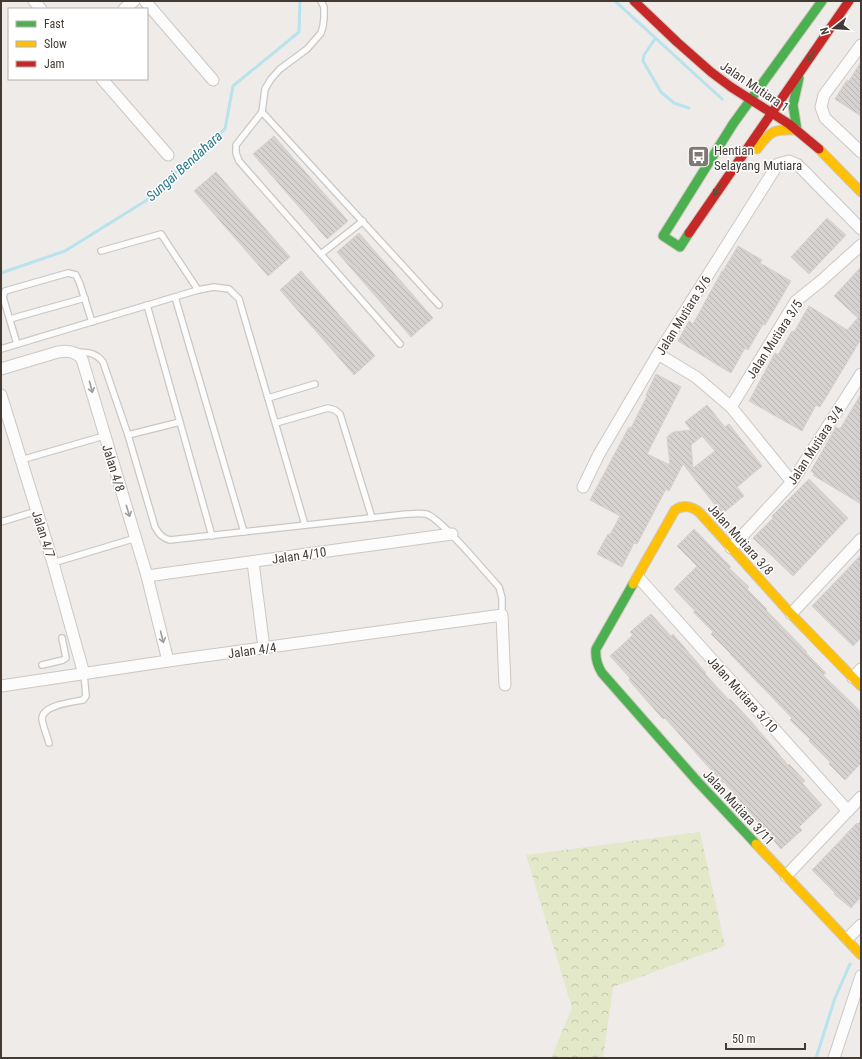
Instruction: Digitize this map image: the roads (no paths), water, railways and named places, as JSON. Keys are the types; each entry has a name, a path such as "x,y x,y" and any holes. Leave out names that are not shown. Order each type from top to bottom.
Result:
{"street":[{"path":"125,8 134,1"},
{"path":"145,1 212,80"},
{"name":"Jalan Mutiara 1","path":"634,1 722,81 797,130 861,191"},
{"path":"822,1 733,124 663,236 680,247 771,112 849,1"},
{"path":"861,45 824,95 821,107 825,118 861,152"},
{"path":"722,81 746,84 761,78 771,70"},
{"path":"729,174 741,169 772,131 781,129 797,130 793,105 800,71"},
{"path":"103,80 168,156"},
{"path":"722,81 730,91 733,101 733,124"},
{"name":"Jalan Mutiara 3/6","path":"583,487 599,454 658,354 778,164 789,161 798,165 861,229"},
{"name":"Jalan Mutiara 3/5","path":"731,407 796,300 821,281 861,245"},
{"path":"1,369 58,352 75,352"},
{"name":"Jalan 4/8","path":"75,352 84,363 104,436 147,576 168,661"},
{"path":"658,354 696,377 731,407 792,482"},
{"name":"Jalan Mutiara 3/4","path":"731,548 792,482 861,374"},
{"name":"Jalan 4/7","path":"1,395 53,563 84,674"},
{"name":"Jalan Mutiara 3/8","path":"602,673 597,662 596,649 675,510 682,506 693,507 700,512 791,614 861,686"},
{"name":"Jalan 4/10","path":"147,576 452,534"},
{"path":"791,614 861,539"},
{"path":"253,562 264,648"},
{"name":"Jalan Mutiara 3/10","path":"638,577 848,811"},
{"path":"502,615 505,686"},
{"name":"Jalan 4/4","path":"1,686 168,661 502,615"},
{"path":"853,678 861,669"},
{"name":"Jalan Mutiara 3/11","path":"602,673 697,781 861,955"},
{"path":"786,876 861,797"},
{"path":"847,939 861,925"},
{"path":"834,1058 861,976"}],"lane":[{"path":"321,1 324,7 324,18 320,33 307,49 280,69 271,78 265,89 262,112 236,145 236,153 239,161 400,344"},
{"path":"262,112 439,305"},
{"path":"321,254 363,221"},
{"path":"101,250 161,234 198,290"},
{"path":"17,344 3,297 5,291 55,276 68,273 76,275 92,322"},
{"path":"1,349 198,290 214,287 229,289 239,299 305,525"},
{"path":"176,297 244,532"},
{"path":"10,319 85,298"},
{"path":"147,305 212,536"},
{"path":"75,352 98,356 103,362 128,435 155,527 159,535 170,540 407,514 426,514 436,519 452,534 499,587 502,598 502,615"},
{"path":"268,398 315,384"},
{"path":"276,423 328,408 335,410 340,414 372,518"},
{"path":"128,435 180,422"},
{"path":"20,460 104,436"},
{"path":"1,522 37,511"},
{"path":"53,563 136,538"},
{"path":"42,665 66,658 62,638"},
{"path":"64,649 76,646"},
{"path":"49,743 42,718 44,713 51,707 83,700 86,696 84,674"}],"waterway":[{"name":"Sungai Bendahara","path":"1,273 65,251 147,200 179,169 225,129 233,86 299,32 300,1"},
{"path":"615,1 722,99"},
{"path":"655,39 644,55 643,61 661,92 674,103 689,108"},
{"path":"816,1058 835,998 850,964"}],"place":[{"name":"Hentian Selayang Mutiara","path":"699,157"}]}
